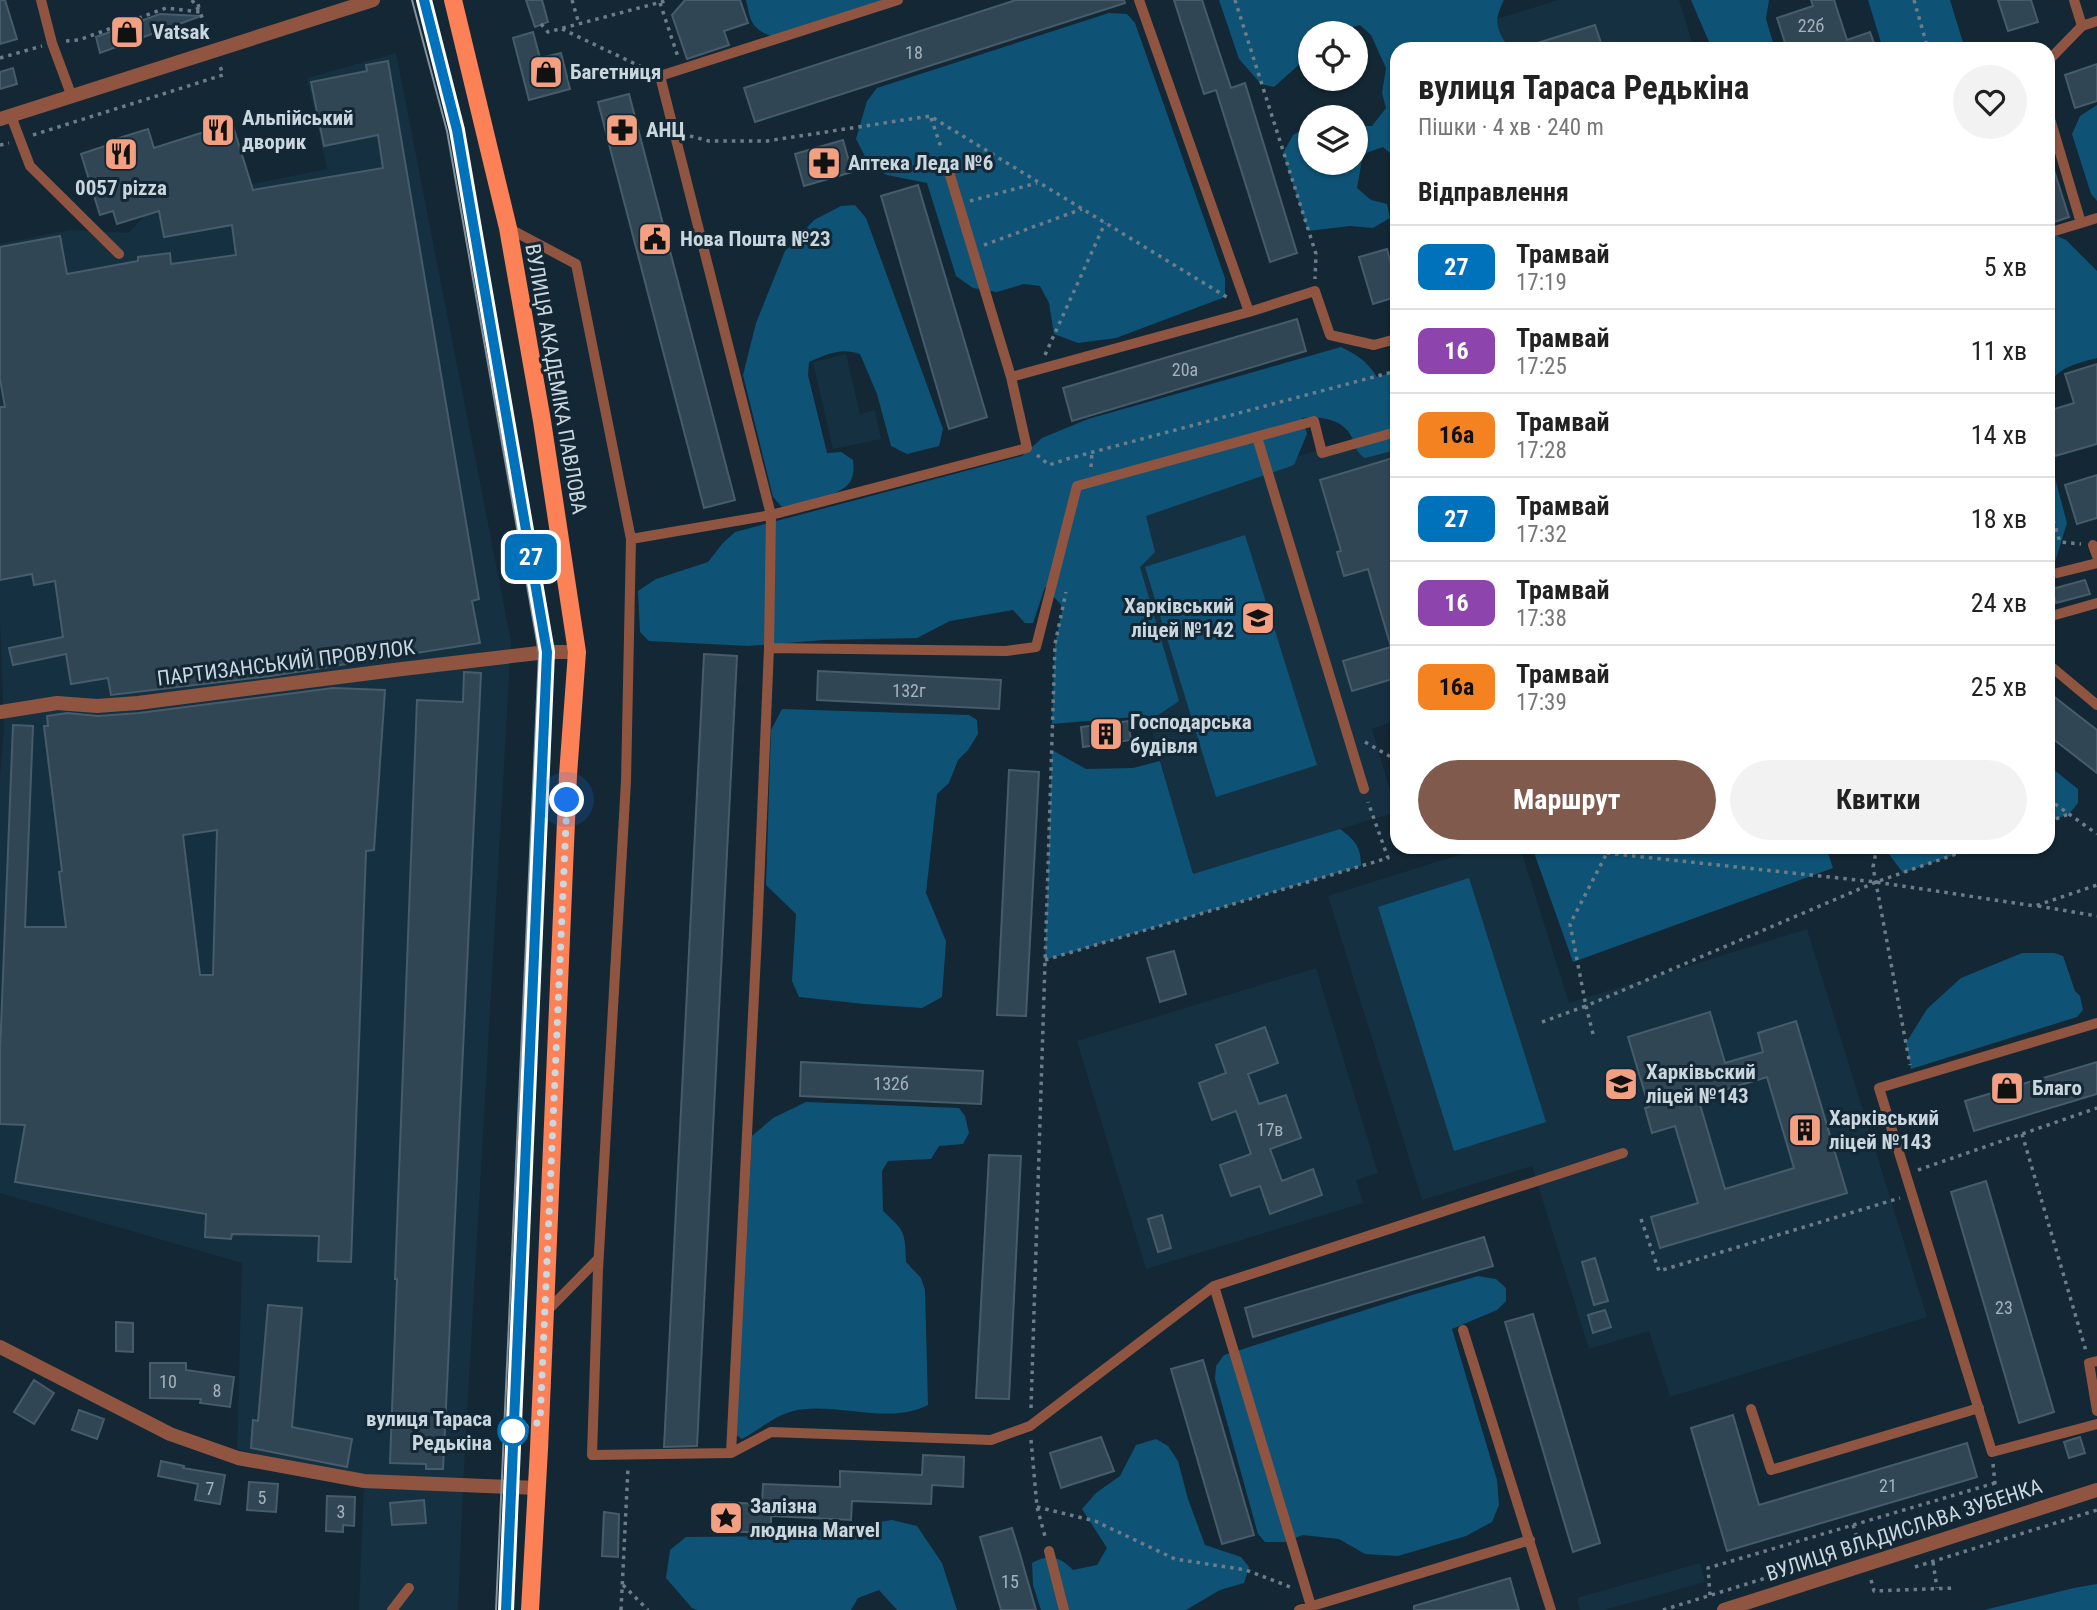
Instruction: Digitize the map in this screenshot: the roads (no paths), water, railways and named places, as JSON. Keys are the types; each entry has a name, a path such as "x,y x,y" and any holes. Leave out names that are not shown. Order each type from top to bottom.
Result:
{"main road":[{"name":"ВУЛИЦЯ АКАДЕМІКА ПАВЛОВА","path":"453,0 508,228 542,421 577,652 568,775 530,1610"}],"street":[{"path":"5,117 344,5 373,0"},
{"name":"ПАРТИЗАНСЬКИЙ ПРОВУЛОК","path":"0,712 57,703 97,706 138,702 547,652 577,652"},
{"path":"0,1347 170,1434 238,1458 364,1481 537,1488"},
{"name":"ВУЛИЦЯ ВЛАДИСЛАВА ЗУБЕНКА","path":"1724,1610 2097,1490"}],"lane":[{"path":"41,0 52,43 72,97"},
{"path":"731,1453 757,935 769,648 771,515 660,76 898,0"},
{"path":"1139,0 1249,312"},
{"path":"2074,0 2082,26"},
{"path":"2055,54 2082,26 2097,21"},
{"path":"5,117 30,166 118,254"},
{"path":"2055,136 2081,223"},
{"path":"631,539 771,515 1027,448 1011,377 946,162"},
{"path":"2055,231 2097,218"},
{"path":"508,228 576,264 631,539 626,781 598,1259 592,1455 731,1453 771,1432 991,1440 1030,1426 1214,1286 1623,1153"},
{"path":"1011,377 1249,312 1315,291 1330,335 1374,345 1390,341"},
{"path":"769,648 1006,651 1036,647 1077,486 1314,421 1322,453 1390,434"},
{"path":"1257,437 1364,789"},
{"path":"2057,573 2097,563"},
{"path":"2055,615 2097,603"},
{"path":"2055,670 2097,705"},
{"path":"2097,1023 1879,1088 1992,1452 2097,1423"},
{"path":"544,1314 598,1259"},
{"path":"1214,1286 1311,1606"},
{"path":"1463,1330 1551,1610"},
{"path":"2093,1362 2097,1411"},
{"path":"1751,1409 1770,1470 1979,1408"},
{"path":"1300,1610 1530,1540"},
{"path":"1049,1551 1064,1610"},
{"path":"392,1610 409,1588"}],"tram line":[{"path":"412,0 447,131 539,653 496,1610"},
{"path":"423,0 445,84"},
{"name":"27","path":"424,0 457,130 547,652 506,1610"}],"place":[{"name":"Vatsak","path":"127,32"},
{"name":"Багетниця","path":"546,72"},
{"name":"Альпійський дворик","path":"218,130"},
{"name":"АНЦ","path":"622,130"},
{"name":"0057 pizza","path":"121,154"},
{"name":"Аптека Леда №6","path":"824,163"},
{"name":"Нова Пошта №23","path":"655,239"},
{"name":"Харківський ліцей №142","path":"1258,618"},
{"name":"Господарська будівля","path":"1106,734"},
{"name":"Харківьский ліцей №143","path":"1621,1084"},
{"name":"Благо","path":"2007,1088"},
{"name":"Харківський ліцей №143","path":"1805,1130"},
{"name":"вулиця Тараса Редькіна","path":"513,1431"},
{"name":"Залізна людина Marvel","path":"726,1518"}]}
